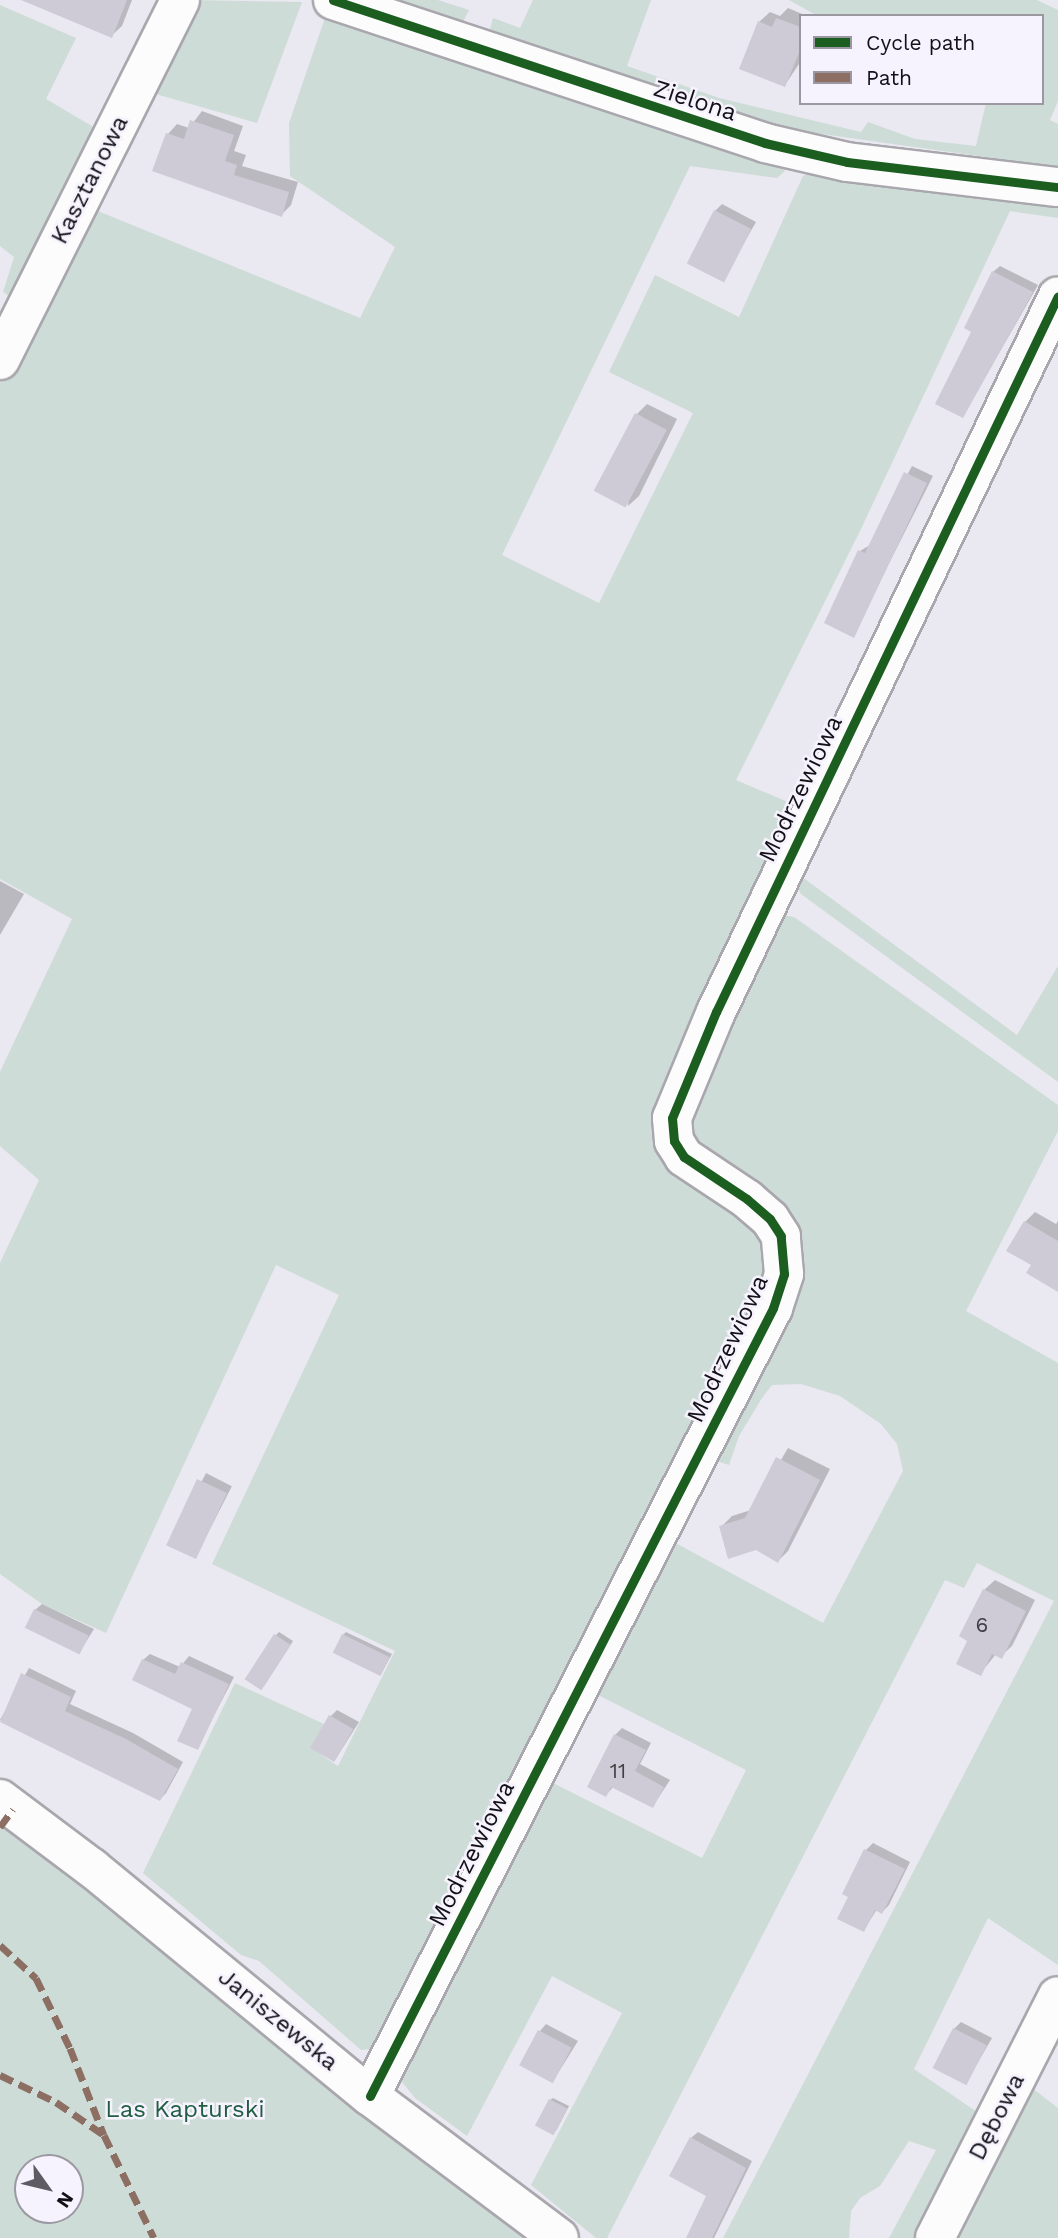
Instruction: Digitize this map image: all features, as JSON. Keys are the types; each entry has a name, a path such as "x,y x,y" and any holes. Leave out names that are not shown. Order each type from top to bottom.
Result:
{"street":[{"name":"Kasztanowa","path":"0,360 180,0"},
{"name":"Zielona","path":"332,0 765,143 847,162 1058,187"},
{"name":"Modrzewiowa","path":"370,2096 773,1308 783,1274 781,1236 754,1206 684,1157 674,1141 672,1118 722,999 1058,296"},
{"name":"Janiszewska","path":"0,1800 92,1868 370,2096 559,2238"},
{"name":"Dębowa","path":"935,2238 1058,1996"}],"green space":[{"path":"189,0 302,2 257,123 149,92"},
{"path":"394,0 438,0 469,10 462,24"},
{"path":"533,0 651,0 627,66 719,98 861,132 868,122 915,139 976,146 986,105 1044,105 1044,14 814,14 789,0 1037,0 1058,10 1058,101 1050,120 1058,124 1058,167 786,129 489,33 493,18 520,28"},
{"path":"0,5 76,38 46,99 102,132 13,299 3,292 14,257 0,246"},
{"path":"327,12 780,165 785,171 777,178 690,166 502,555 599,603 693,413 609,372 655,275 739,317 803,176 816,170 1058,203 1058,218 1010,211 861,529 736,780 802,808 776,914 794,917 1058,1105 1058,1131 966,1311 1058,1363 1058,1965 988,1918 914,2069 977,2112 914,2238 889,2238 936,2150 909,2141 880,2186 860,2198 851,2211 849,2238 723,2238 1054,1601 977,1563 964,1588 945,1580 607,2238 596,2238 531,2185 622,2013 552,1976 467,2136 415,2098 395,2073 549,1781 702,1858 746,1770 594,1693 672,1541 823,1623 903,1471 897,1444 881,1424 840,1396 801,1384 772,1385 739,1436 729,1465 714,1460 390,2047 361,2050 259,1961 241,1955 143,1873 235,1683 324,1724 311,1748 338,1766 395,1651 212,1564 339,1295 276,1265 106,1633 42,1604 0,1574 0,1263 39,1180 0,1146 0,1072 72,919 0,879 0,383 27,321 88,207 360,318 395,247 290,176 289,123"},
{"path":"798,874 1017,1035 1058,966 1058,1082 801,894 795,882"},
{"name":"Las Kapturski","path":"0,1810 561,2238 0,2238"},
{"path":"1023,2081 1058,2108 1058,2238 945,2238"}],"building":[{"path":"21,0 127,0 112,38"},
{"path":"776,18 799,26 799,53 785,87 739,69 758,21 772,27"},
{"path":"190,120 234,135 225,161 237,165 234,175 289,192 282,217 152,171 166,133 184,139"},
{"path":"714,210 751,229 724,283 687,263"},
{"path":"992,271 1033,292 963,418 935,404 971,332 964,328"},
{"path":"635,413 667,430 625,508 594,491"},
{"path":"904,472 927,483 854,638 824,623 858,550 865,553"},
{"path":"1024,1221 1058,1241 1058,1292 1026,1273 1031,1265 1006,1251"},
{"path":"776,1457 820,1480 778,1563 756,1550 728,1559 719,1526 745,1518"},
{"path":"197,1479 227,1493 196,1559 166,1545"},
{"path":"983,1589 1026,1611 1002,1659 992,1654 981,1676 956,1664 967,1641 959,1636"},
{"path":"34,1609 89,1636 80,1655 25,1628"},
{"path":"274,1634 291,1645 261,1690 245,1679"},
{"path":"342,1634 390,1657 380,1676 333,1653"},
{"path":"142,1659 175,1674 181,1662 229,1684 198,1750 177,1741 192,1709 132,1680"},
{"path":"21,1673 71,1697 65,1711 126,1739 178,1769 160,1801 0,1722"},
{"path":"329,1715 353,1729 334,1762 310,1748"},
{"path":"614,1734 646,1750 635,1771 664,1787 653,1808 611,1787 606,1797 587,1787"},
{"path":"864,1849 905,1869 882,1914 875,1910 864,1932 837,1919 848,1897 842,1894"},
{"path":"953,2028 987,2045 966,2085 933,2068"},
{"path":"538,2030 572,2048 553,2083 519,2065"},
{"path":"549,2099 568,2109 553,2135 535,2125"},
{"path":"690,2137 746,2168 712,2238 686,2238 706,2196 669,2176"}],"marked path":[{"path":"0,1827 13,1809"},
{"path":"0,1945 36,1978 70,2048 104,2135"},
{"path":"0,2075 56,2102 104,2135 154,2238"}],"cycle path":[{"path":"333,0 765,143 847,162 1058,187"},
{"path":"370,2096 773,1308 784,1274 781,1236 770,1219 747,1199 684,1157 674,1141 672,1118 716,1012 1058,296"}]}
